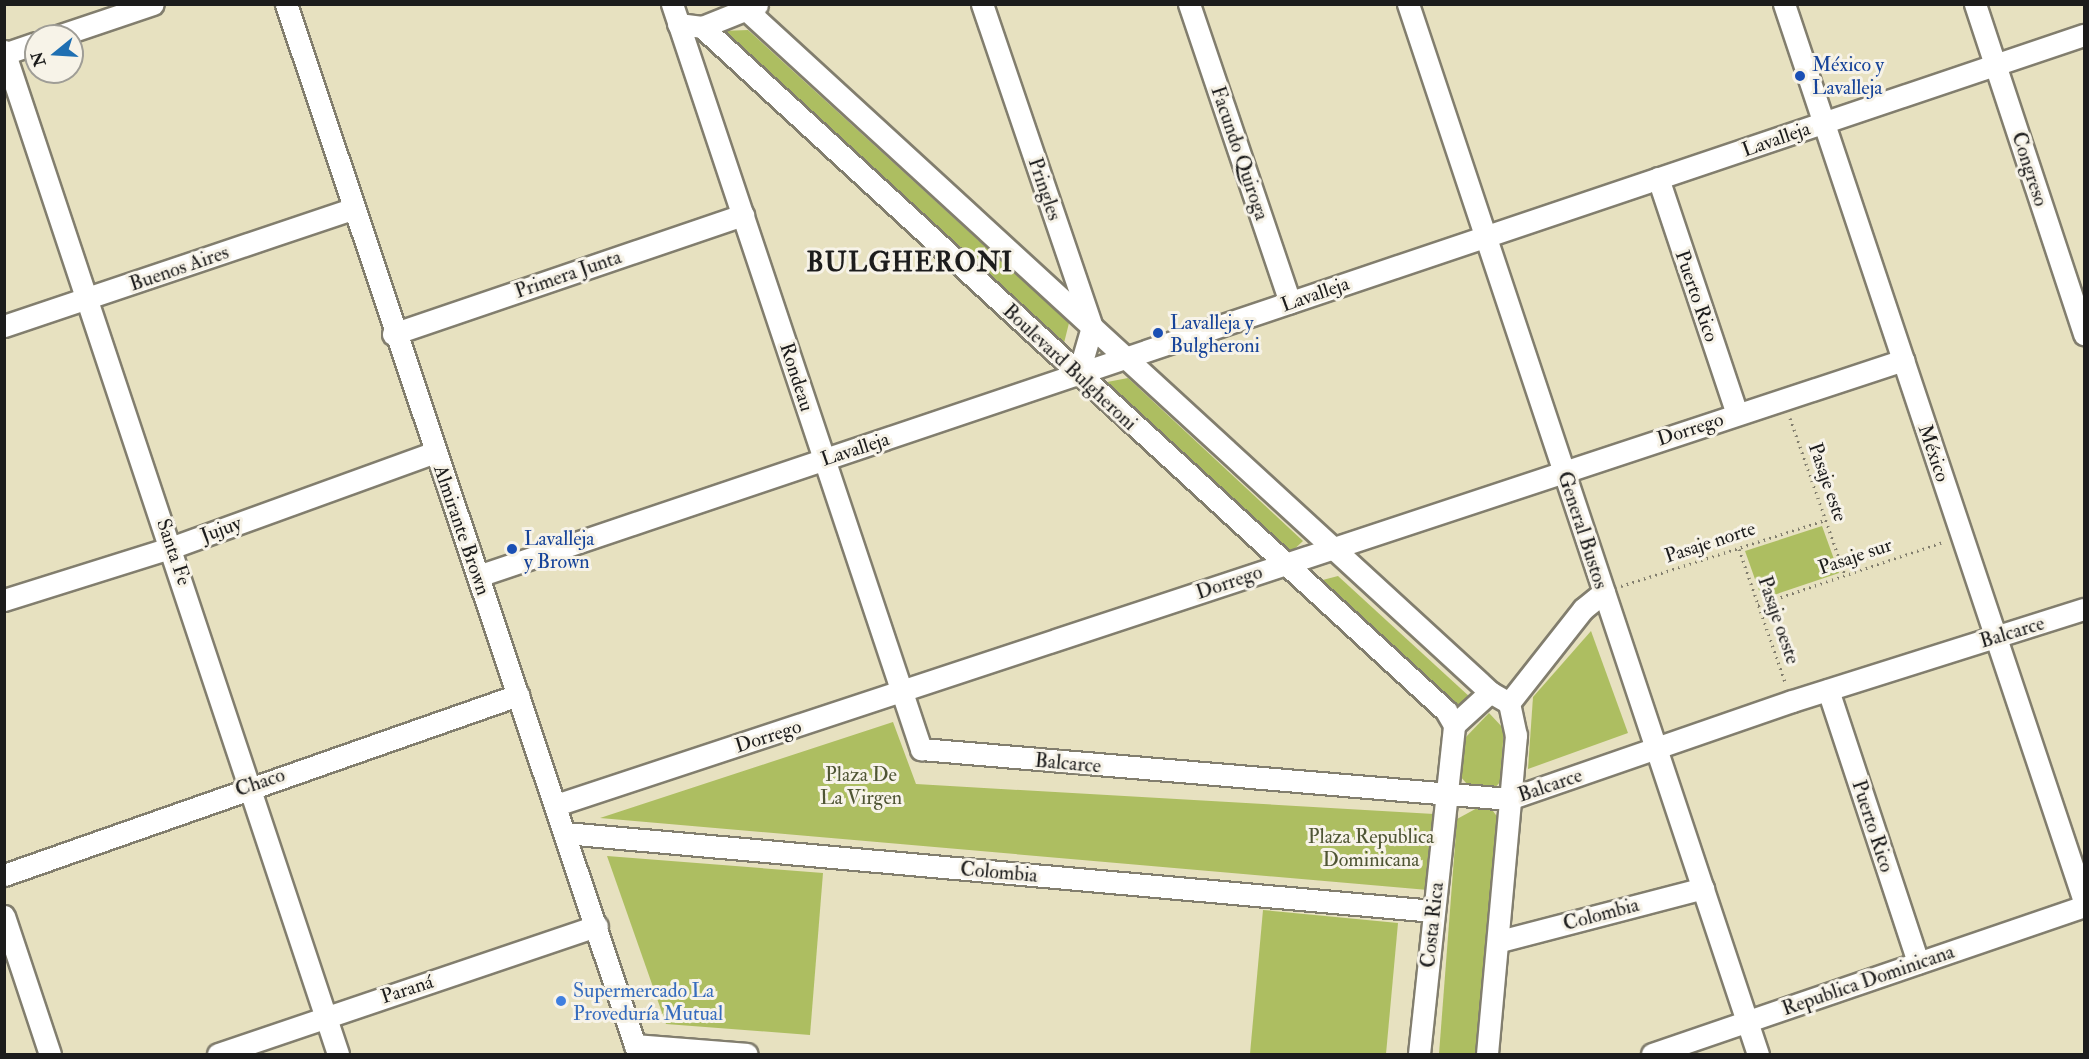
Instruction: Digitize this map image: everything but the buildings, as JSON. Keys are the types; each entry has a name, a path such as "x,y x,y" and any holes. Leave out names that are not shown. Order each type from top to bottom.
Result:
{"street":[{"path":"84,27 153,4"},
{"name":"Almirante Brown","path":"286,4 393,334 556,805 637,1050"},
{"name":"Pringles","path":"982,4 1092,327"},
{"name":"Facundo Quiroga","path":"1190,4 1290,302"},
{"name":"General Bustos","path":"1408,4 1758,1054"},
{"name":"México","path":"1784,4 2085,901"},
{"name":"Congreso","path":"1976,4 2085,334"},
{"path":"675,14 702,27 748,6 1092,327 1490,692 1509,703 1516,735 1509,800 1500,941 1487,1054"},
{"name":"Rondeau","path":"675,14 921,750"},
{"name":"Boulevard Bulgheroni","path":"702,27 1283,564 1446,711 1454,724"},
{"name":"Lavalleja","path":"477,576 2085,35"},
{"path":"5,53 24,47"},
{"name":"Santa Fe","path":"5,53 173,547 338,1054"},
{"name":"Puerto Rico","path":"1658,178 1737,414"},
{"name":"Buenos Aires","path":"4,326 352,208"},
{"name":"Primera Junta","path":"393,334 742,215"},
{"path":"1078,375 1092,327"},
{"name":"Dorrego","path":"556,805 902,692 1563,470 1903,360"},
{"name":"Jujuy","path":"4,600 173,547 435,452"},
{"path":"1509,703 1583,609 1604,592"},
{"name":"Balcarce","path":"921,750 1446,798 1509,800 1792,701 2085,609"},
{"name":"Puerto Rico","path":"1828,690 1918,962"},
{"path":"1454,724 1490,692"},
{"name":"Chaco","path":"4,875 251,784 518,695"},
{"name":"Costa Rica","path":"1419,1054 1454,724"},
{"name":"Colombia","path":"565,833 1433,911"},
{"name":"Colombia","path":"1500,941 1703,888"},
{"name":"Republica Dominicana","path":"1652,1054 2085,906"},
{"path":"4,916 50,1054"},
{"name":"Paraná","path":"218,1054 597,926"},
{"path":"637,1050 747,1054"}],"path":[{"name":"Pasaje este","path":"1783,399 1845,575"},
{"name":"Pasaje norte","path":"1604,592 1825,520"},
{"name":"Pasaje sur","path":"1758,605 1962,536"},
{"name":"Pasaje oeste","path":"1739,549 1792,701"}],"green space":[{"path":"748,30 1069,323 1063,347 722,31"},
{"path":"1128,378 1303,541 1289,554 1102,383"},
{"path":"1822,526 1839,573 1762,599 1745,551"},
{"path":"1338,576 1471,698 1460,710 1315,582"},
{"path":"1591,631 1628,733 1528,769 1533,697"},
{"path":"1489,713 1504,729 1500,782 1494,789 1467,784 1460,776 1464,739"},
{"name":"Plaza De La Virgen","path":"893,722 916,784 1434,814 1428,890 600,818"},
{"path":"1479,807 1493,811 1501,822 1483,1054 1439,1054 1457,819"},
{"path":"607,856 823,873 810,1035 666,1024"},
{"path":"1263,910 1398,923 1386,1054 1250,1054"}],"place":[{"name":"México y Lavalleja","path":"1800,76"},
{"name":"Lavalleja y Bulgheroni","path":"1158,333"},
{"name":"Lavalleja y Brown","path":"512,549"},
{"name":"Supermercado La Proveduría Mutual","path":"561,1001"}],"district":[{"name":"BULGHERONI","path":"910,264"}],"park label":[{"name":"Plaza Republica Dominicana","path":"1371,848"}]}
